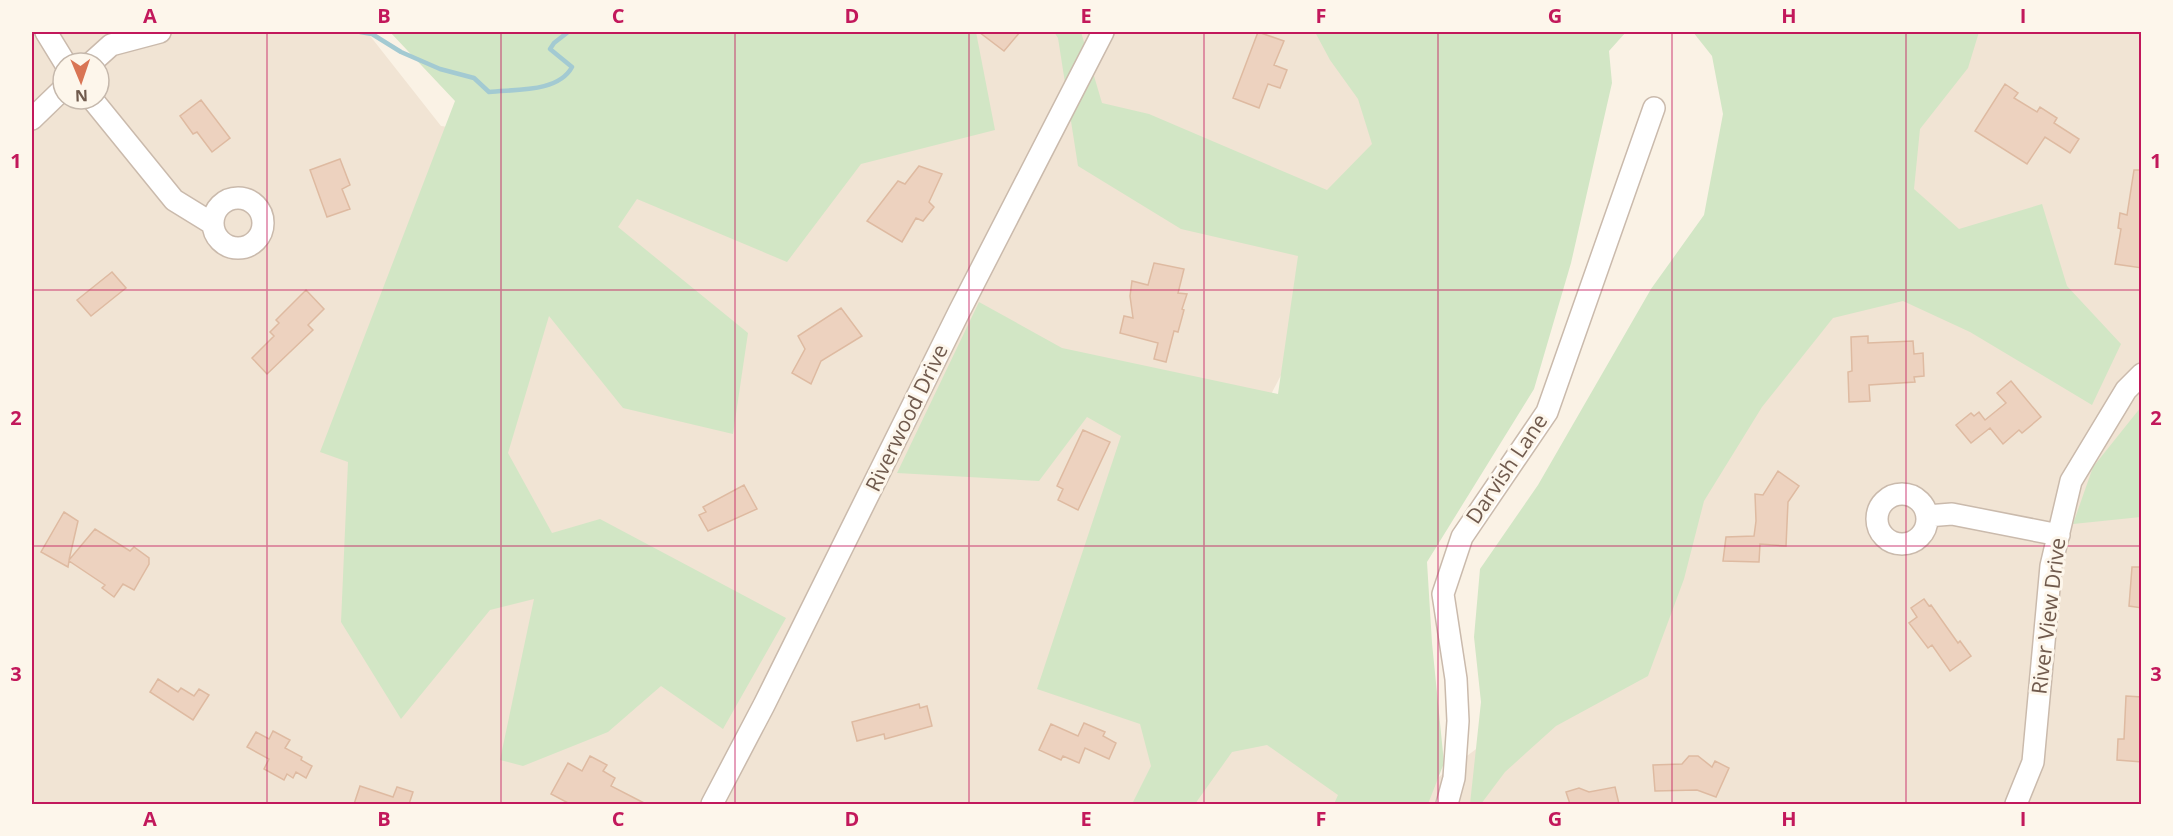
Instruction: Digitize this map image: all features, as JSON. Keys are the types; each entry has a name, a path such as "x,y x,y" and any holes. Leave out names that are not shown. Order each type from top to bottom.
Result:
{"street":[{"path":"46,32 58,51"},
{"path":"104,51 111,45 160,32"},
{"name":"Riverwood Drive","path":"712,804 959,312 1103,32"},
{"path":"32,119 51,101"},
{"name":"Darvish Lane","path":"1447,804 1454,778 1458,721 1456,679 1443,594 1462,537 1547,412 1654,108"},
{"path":"102,111 174,201 213,224"},
{"name":"River View Drive","path":"2016,804 2033,762 2051,566 2071,481 2126,390 2142,374"},
{"path":"1928,516 1952,514 2059,535"}],"shaded area":[{"path":"32,32 367,32 441,126 592,146 797,32 1460,32 1205,521 1404,803 1551,693 1915,32 2141,32 2141,804 32,804"}],"green space":[{"path":"390,32 976,32 995,130 861,164 787,262 637,199 618,227 748,333 733,434 623,408 549,316 508,453 552,533 600,519 786,618 723,729 661,686 608,732 523,766 500,760 534,599 490,610 401,719 341,622 348,462 320,452 455,101"},
{"path":"1054,32 1081,32 1102,103 1149,114 1327,190 1372,144 1358,99 1330,60 1315,32 1626,32 1609,51 1612,83 1571,263 1534,389 1427,562 1432,643 1444,763 1428,804 1334,804 1338,795 1267,745 1232,752 1195,804 1132,804 1151,766 1140,724 1037,689 1121,436 1087,417 1039,481 897,473 979,302 1062,348 1278,394 1298,256 1181,229 1078,166 1058,38"},
{"path":"1693,32 1979,32 1968,68 1920,129 1914,189 1959,229 2042,204 2067,286 2121,344 2092,405 1970,332 1903,301 1833,318 1762,407 1704,501 1684,579 1648,676 1556,726 1505,772 1481,804 1470,804 1481,702 1474,637 1480,569 1538,485 1651,289 1704,215 1723,114 1712,56"},
{"path":"2141,407 2141,517 2073,524 2093,467"}],"building":[{"path":"979,32 1020,32 1004,51"},
{"path":"1258,32 1284,41 1274,65 1287,70 1280,88 1268,84 1259,108 1233,98"},
{"path":"2005,84 2018,93 2014,98 2037,112 2040,107 2057,118 2054,123 2079,139 2070,153 2045,137 2027,164 1975,131"},
{"path":"201,100 230,138 212,152 197,132 193,134 180,116"},
{"path":"340,159 350,185 342,189 350,209 327,217 310,170"},
{"path":"919,166 942,174 929,202 934,207 923,221 916,218 902,242 867,221 898,181 905,184"},
{"path":"2134,170 2142,170 2142,268 2115,264 2121,229 2118,228 2120,213 2127,215"},
{"path":"1154,263 1184,269 1178,293 1187,294 1182,309 1184,310 1178,332 1174,331 1166,362 1154,359 1158,343 1120,333 1124,316 1133,318 1130,296 1132,281 1148,285"},
{"path":"112,272 126,288 91,316 77,300"},
{"path":"306,290 324,309 308,325 313,330 267,374 252,358 274,336 270,332 279,323 276,320"},
{"path":"841,308 862,336 821,361 811,384 792,373 805,349 798,336"},
{"path":"1868,336 1868,343 1913,341 1914,354 1923,353 1924,376 1914,377 1915,382 1869,385 1870,401 1849,402 1848,372 1852,371 1851,337"},
{"path":"2011,381 2041,417 2022,433 2019,430 2003,444 1990,428 1971,443 1956,425 1971,413 1974,416 1979,412 1985,420 2006,403 1997,393"},
{"path":"1083,430 1110,442 1078,510 1058,500 1063,489 1057,486"},
{"path":"1778,471 1799,486 1788,502 1786,546 1760,544 1759,562 1723,561 1726,537 1754,536 1755,494 1763,495"},
{"path":"744,485 757,509 708,531 699,515 706,512 703,507"},
{"path":"64,512 78,521 69,560 95,529 130,551 134,547 149,558 149,564 134,590 123,584 114,597 102,588 105,585 69,561 68,567 41,552"},
{"path":"2132,567 2142,567 2142,608 2129,606"},
{"path":"1924,599 1971,656 1950,671 1932,645 1928,648 1909,623 1917,617 1911,608"},
{"path":"158,679 178,692 181,688 194,696 199,689 209,695 193,720 150,692"},
{"path":"2126,696 2142,697 2142,762 2117,760 2118,739 2124,739"},
{"path":"919,704 920,708 927,706 932,726 885,739 884,734 857,741 852,722"},
{"path":"1084,723 1105,732 1103,736 1116,743 1109,759 1085,748 1079,763 1063,756 1061,760 1039,750 1051,724 1078,736"},
{"path":"273,731 290,740 285,748 302,757 301,760 312,766 306,778 296,772 293,778 287,774 284,780 264,769 269,759 247,747 256,732 269,739"},
{"path":"590,756 607,765 603,771 615,778 611,786 646,804 570,804 551,794 568,763 582,771"},
{"path":"1689,756 1698,756 1712,767 1715,761 1729,768 1716,797 1697,790 1655,791 1653,765 1682,764"},
{"path":"360,786 393,797 397,787 413,792 409,804 354,804"},
{"path":"1615,787 1619,804 1570,804 1566,792 1579,788 1589,792"}],"waterway":[{"path":"360,32 372,34 401,52 440,69 474,78 489,92 546,86 565,75 572,67 550,49 568,32"}]}
